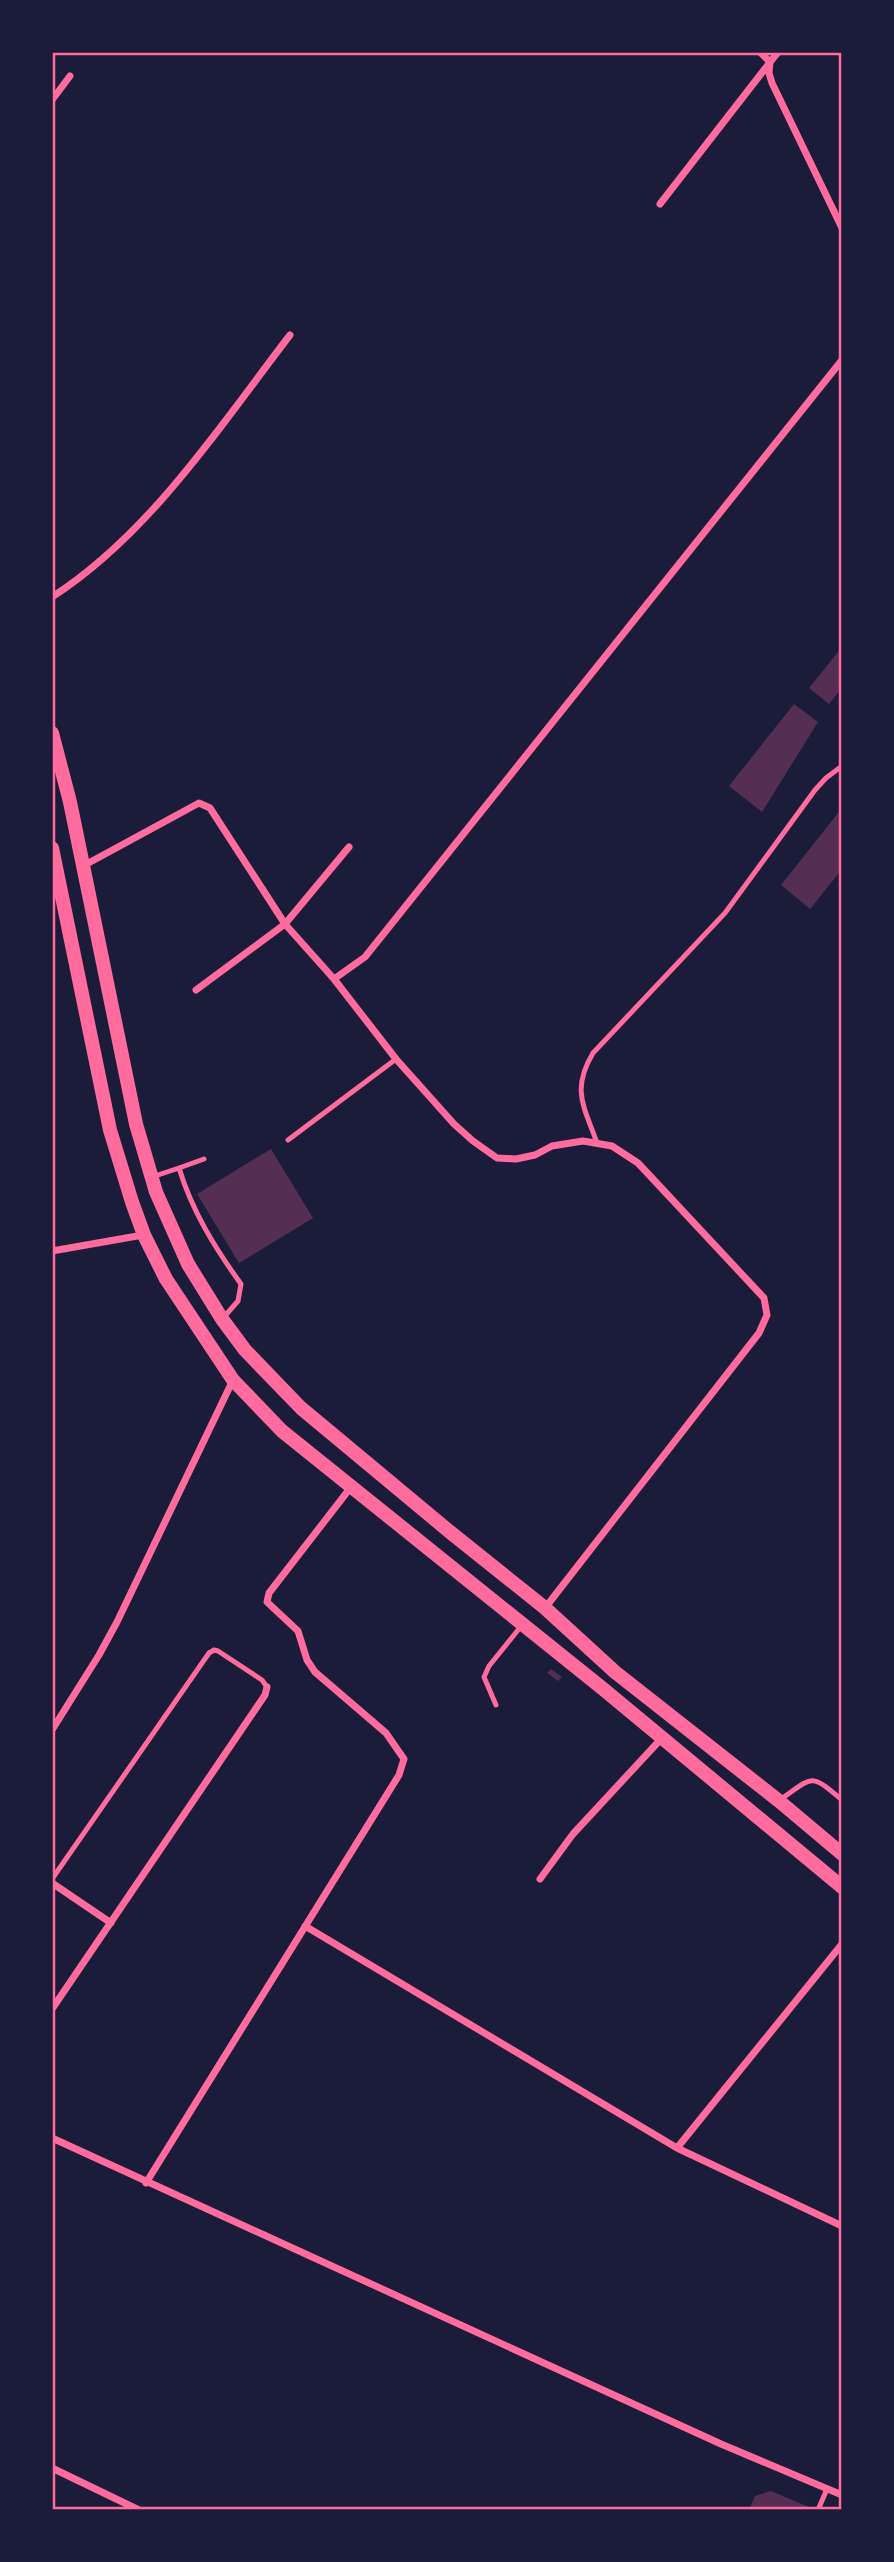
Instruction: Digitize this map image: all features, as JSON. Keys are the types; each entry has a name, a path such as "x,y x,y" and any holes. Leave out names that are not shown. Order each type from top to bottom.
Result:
{"main road":[{"path":"52,733 83,866 136,1124 152,1177 188,1264 222,1319 245,1350 301,1408 545,1608 615,1672 842,1854"},
{"path":"53,856 110,1130 144,1235 166,1279 233,1380 282,1431 602,1688 842,1887"}],"street":[{"path":"760,52 770,62"},
{"path":"660,204 778,52"},
{"path":"770,62 772,83 842,228"},
{"path":"52,100 70,76"},
{"path":"52,597 73,584 111,552 156,506 290,335"},
{"path":"334,979 365,957 842,360"},
{"path":"83,866 199,803 206,804 285,924 334,979 396,1059 454,1124 497,1158 516,1159 535,1155 552,1146 583,1141 612,1146 638,1163 764,1298 767,1315 759,1333 545,1608"},
{"path":"196,990 285,924 349,847"},
{"path":"52,1251 144,1235"},
{"path":"52,1730 117,1622 233,1380"},
{"path":"146,2183 399,1775 404,1759 386,1733 315,1672 307,1660 298,1631 267,1602 269,1593 351,1487"},
{"path":"52,2009 265,1695 267,1687"},
{"path":"540,1879 573,1834 661,1739"},
{"path":"52,1881 111,1923"},
{"path":"305,1926 677,2148 842,2226"},
{"path":"677,2148 842,1944"},
{"path":"52,2138 732,2449 842,2495"},
{"path":"52,2468 139,2510"}],"lane":[{"path":"597,1143 581,1097 580,1086 582,1075 593,1053 724,913 825,778 842,766"},
{"path":"288,1140 396,1059"},
{"path":"152,1177 204,1159"},
{"path":"179,1168 185,1189 206,1231 240,1284 238,1301 222,1319"},
{"path":"496,1705 484,1677 489,1666 522,1625"},
{"path":"52,1881 209,1653 218,1651 262,1680 267,1687"},
{"path":"779,1801 810,1780 816,1779 842,1800"},
{"path":"818,2510 827,2488"}],"building":[{"path":"842,647 842,688 829,704 809,688"},
{"path":"794,704 818,722 762,812 729,786"},
{"path":"842,808 842,869 810,909 781,885"},
{"path":"271,1149 313,1218 239,1263 197,1194"},
{"path":"551,1669 562,1677 558,1681 547,1673"},
{"path":"771,2491 809,2507 808,2510 749,2510 755,2496"}]}
